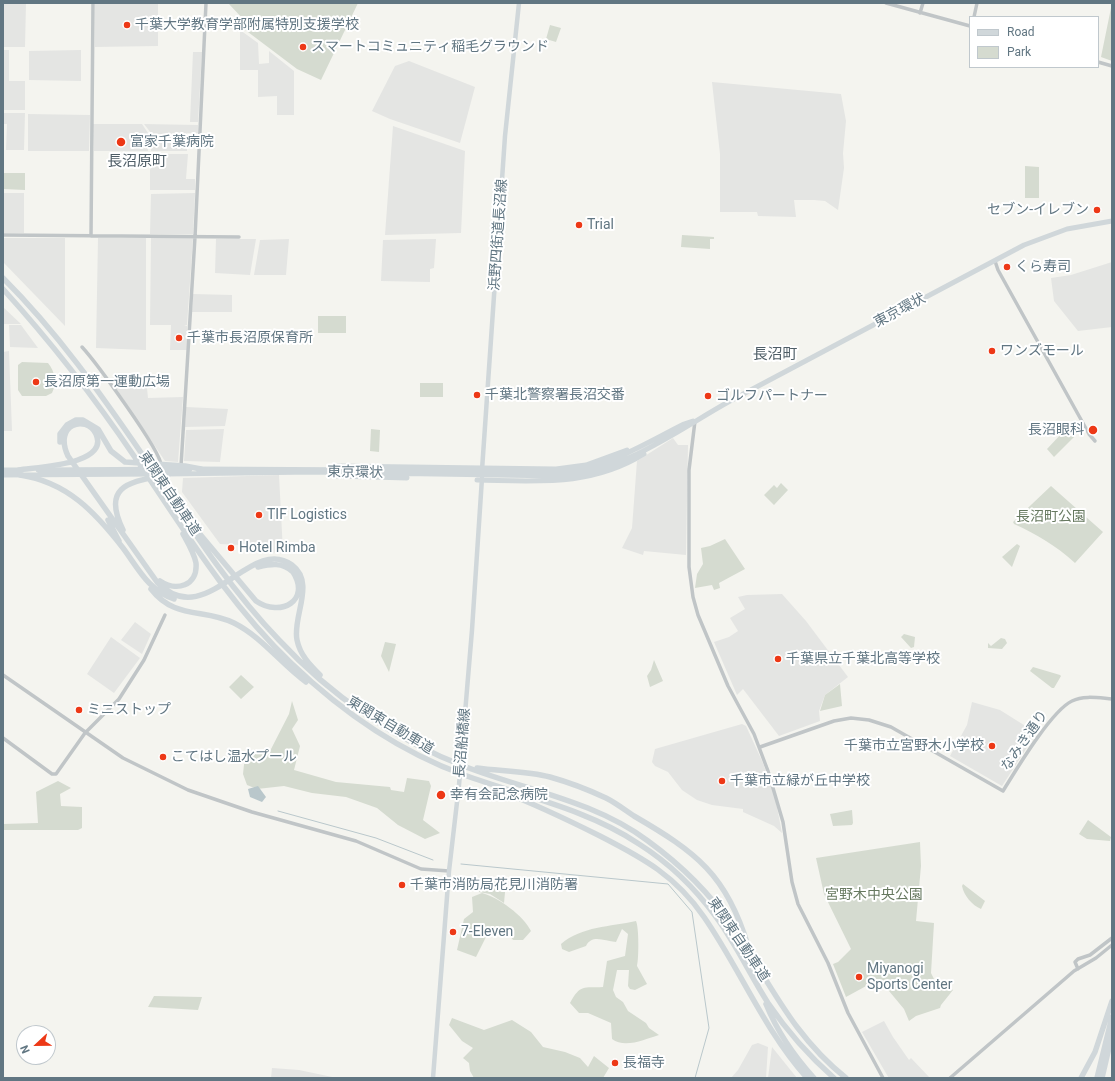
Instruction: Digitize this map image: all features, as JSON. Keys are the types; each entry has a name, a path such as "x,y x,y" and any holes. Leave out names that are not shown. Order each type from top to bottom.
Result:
{"highway":[{"name":"東京環状","path":"3,475 20,473 201,469 554,472 586,469 625,457 686,428 695,421 1024,245 1052,234 1087,225 1112,221"},
{"name":"東関東自動車道","path":"3,278 66,349 95,386 223,573 237,591 279,640 311,671 342,696 377,721 421,747 467,767 547,793 613,820 644,838 679,865 721,910 794,1024 811,1045 846,1078"},
{"name":"東関東自動車道","path":"3,289 60,354 89,391 217,577 273,645 330,698 371,728 398,745 435,763 467,776 578,814 609,827 640,844 674,870 715,915 768,1002 787,1029 805,1051 834,1078"},
{"path":"201,469 125,462 111,451 94,425 79,420 67,424 60,434 60,443 66,457 146,569 161,586 171,594 189,598 208,593 244,570 264,561 280,560 292,565 300,574 303,587 296,629 297,640 301,653 321,675 377,721"},
{"path":"20,473 85,458 92,453 97,446 97,436 92,428 78,424 68,429 63,442 66,457"},
{"path":"646,441 654,442 650,450 624,465 590,476 566,480 482,480 336,476 313,470 326,466 556,469 586,465 604,460 646,441"},
{"name":"東京環状","path":"3,470 20,473 169,474 313,470"},
{"path":"20,473 47,481 67,492 90,510 123,548 162,601 182,611 214,616 240,627 297,675 330,698"},
{"path":"129,544 115,510 115,503 119,492 134,481 169,474"},
{"path":"146,569 164,584 174,588 184,586 188,583 196,570 193,552 152,482"},
{"path":"140,573 159,592 171,598 184,601 197,600 210,596 250,571 257,567 275,564 289,568 294,572 299,587 298,593 291,603 282,608 262,605 243,586 228,568 161,482"},
{"path":"107,515 123,548"},
{"path":"467,767 549,776 607,798 680,844 696,856 717,879 735,909 770,1012 790,1048 814,1078"},
{"path":"467,776 544,808 634,852 663,871 681,888 704,916 768,1026 790,1058 807,1078"},
{"path":"1080,1078 1091,1062 1112,1001"},
{"path":"1097,1078 1112,1017"},
{"path":"1102,1078 1112,1035"},
{"path":"832,1066 851,1078"}],"main road":[{"name":"浜野四街道長沼線","path":"482,480 505,136 519,3"},
{"name":"長沼船橋線","path":"433,1078 449,872 459,780 472,630 482,480"}],"street":[{"path":"91,236 93,3"},
{"path":"181,466 195,237 206,3"},
{"path":"886,3 969,26"},
{"path":"920,13 923,3"},
{"path":"974,16 977,3"},
{"path":"1099,62 1112,66"},
{"path":"3,235 239,237"},
{"path":"995,261 1089,434 1095,441"},
{"path":"82,347 113,388 143,432 158,455 161,465"},
{"path":"695,421 689,470 689,567 693,597 698,615 728,686 760,747 781,811 792,882 798,904 828,963 848,1013 883,1078"},
{"path":"3,738 52,774 56,774 85,733 119,698 144,660 165,615"},
{"path":"3,675 123,758 188,790 252,812 356,841 421,869 449,872"},
{"name":"なみき通り","path":"760,747 834,721 850,718 869,720 891,727 1003,791 1033,743 1064,706 1072,701 1082,698 1112,699"},
{"path":"1078,969 1075,962 1078,959 1090,955 1112,938"},
{"path":"950,1078 1078,969 1106,951 1112,945"}],"shaded area":[{"path":"3,3 26,3 25,47 3,47"},
{"name":"千葉大学教育学部附属特別支援学校","path":"95,3 158,3 158,46 95,47"},
{"path":"240,30 258,43 259,64 269,63 269,51 294,71 294,115 277,115 277,96 258,97 258,70 240,70"},
{"path":"3,50 9,50 9,81 25,81 25,110 3,110"},
{"path":"81,50 81,81 29,80 29,51"},
{"path":"193,52 202,52 198,122 190,122"},
{"path":"409,61 475,87 460,143 390,119 372,111 395,66"},
{"path":"712,82 841,94 846,121 843,153 844,168 838,210 825,201 794,200 796,217 758,216 757,212 720,212 720,154"},
{"path":"3,113 25,113 24,150 6,150 7,124 3,124"},
{"path":"28,114 90,115 89,151 28,151"},
{"name":"富家千葉病院","path":"93,124 142,124 148,133 148,151 94,151"},
{"path":"144,124 198,125 198,133 187,133 187,151 151,151 151,133"},
{"path":"393,126 465,151 461,233 385,235"},
{"path":"150,154 188,154 186,179 195,179 195,190 150,190"},
{"path":"3,193 24,193 24,233 3,233"},
{"path":"195,193 193,234 150,234 151,194"},
{"path":"3,238 65,238 65,326 3,262"},
{"path":"98,238 146,238 146,350 96,348"},
{"path":"151,238 193,238 187,325 184,325 187,326 187,350 170,350 171,325 150,325"},
{"path":"216,239 256,239 250,275 215,273"},
{"path":"289,239 286,275 254,275 260,240"},
{"path":"436,239 434,268 430,269 430,282 381,281 383,240"},
{"path":"1112,262 1112,327 1078,331 1054,301 1051,278 1071,275"},
{"path":"193,294 232,295 232,312 192,312"},
{"path":"3,307 21,324 3,324"},
{"path":"9,325 21,325 38,348 10,347"},
{"path":"9,351 12,431 3,431 3,352"},
{"path":"115,387 147,388 148,398 183,397 178,462 165,461"},
{"path":"186,407 228,409 225,426 185,427"},
{"path":"224,429 220,462 184,461 186,430"},
{"path":"673,438 678,445 688,445 686,555 644,551 643,555 622,548 632,528 637,461"},
{"path":"279,475 283,552 261,553 262,546 220,544 182,492 183,478"},
{"name":"千葉県立千葉北高等学校","path":"782,594 806,621 848,677 825,695 819,711 820,721 779,736 743,689 737,695 714,642 729,637 738,631 730,618 745,609 738,597 747,595"},
{"path":"135,622 151,634 142,654 121,640"},
{"path":"111,637 140,658 114,693 87,674"},
{"name":"千葉市立宮野木小学校","path":"972,702 1000,710 1035,732 1035,735 1002,786 950,756 967,725"},
{"name":"千葉市立緑が丘中学校","path":"742,724 746,726 763,763 775,797 782,833 774,826 743,812 743,809 712,805 697,800 682,790 668,772 655,766 652,762 655,749"},
{"path":"258,786 266,797 262,802 250,797 248,789"},
{"path":"884,1021 909,1060 911,1058 930,1078 889,1078 862,1032"},
{"path":"758,1043 768,1047 766,1078 731,1078 738,1070 752,1045"},
{"path":"772,1047 797,1078 768,1078"},
{"path":"272,1068 299,1070 337,1078 271,1078"}],"green space":[{"name":"スマートコミュニティ稲毛グラウンド","path":"228,3 358,3 321,80 297,69 240,26 244,20"},
{"path":"1112,3 1112,61 1101,57"},
{"path":"550,25 561,28 556,42 546,39"},
{"path":"1025,166 1039,167 1039,198 1025,198"},
{"path":"3,173 25,173 25,190 3,189"},
{"path":"682,235 714,237 714,239 710,239 710,249 681,247"},
{"path":"318,316 346,316 346,333 318,333"},
{"name":"長沼原第一運動広場","path":"22,362 48,363 54,377 54,389 52,393 46,396 22,396 18,390 18,365"},
{"path":"420,383 443,383 443,397 420,397"},
{"path":"371,429 380,430 379,452 370,451"},
{"path":"1062,433 1076,435 1054,457 1047,449"},
{"path":"781,483 788,490 774,505 764,495 774,485 777,488"},
{"name":"長沼町公園","path":"1051,486 1103,532 1075,563 1039,536 1014,524 1013,522"},
{"path":"725,539 745,569 719,583 720,588 714,590 712,585 695,588 697,574 703,564 701,548 710,546"},
{"path":"1017,544 1020,546 1012,567 1002,557"},
{"path":"904,634 915,637 914,647 911,648 901,637"},
{"path":"1001,638 1005,639 1007,643 1002,649 988,648 988,643 991,646"},
{"path":"385,642 396,644 389,672 381,656"},
{"path":"654,660 663,681 650,687 647,676 651,670"},
{"path":"1033,667 1061,676 1054,688 1030,671"},
{"path":"241,675 254,687 241,699 229,687"},
{"path":"840,684 842,706 820,711 825,695"},
{"path":"292,701 298,720 292,729 300,746 294,770 336,782 390,787 391,790 404,792 407,778 429,781 431,786 423,820 440,833 425,839 398,825 377,808 346,797 312,793 284,786 257,789 247,785 243,774 245,755 270,751 289,714"},
{"path":"58,781 71,788 60,794 61,806 82,807 82,828 78,830 3,830 3,824 38,823 36,792"},
{"path":"852,810 852,825 833,826 830,814"},
{"path":"1088,820 1111,837 1110,841 1087,839 1079,834"},
{"name":"宮野木中央公園","path":"920,842 921,866 916,921 934,923 931,973 935,981 953,990 940,1008 916,1016 909,1021 904,1009 879,979 846,997 833,964 838,962 851,949 824,894 816,858"},
{"path":"480,880 506,882 504,903 490,894 479,892"},
{"path":"963,884 985,901 981,909 972,903 967,897 963,890"},
{"path":"482,893 503,903 517,913 528,925 531,931 523,940 513,940 508,932 486,937 476,957 457,950 464,919 473,912 472,897"},
{"path":"636,921 638,929 637,966 647,984 635,990 630,989 628,986 629,970 617,970 613,990 616,997 623,1002 628,1011 646,1023 649,1028 659,1035 641,1041 623,1043 612,1039 611,1023 588,1013 579,1013 570,1003 577,993 583,988 603,987 607,961 625,956 628,934 622,929 616,942 595,939 589,942 586,946 569,952 562,949 561,944 569,938 587,930"},
{"path":"154,996 202,997 198,1010 148,1007"},
{"path":"452,1018 484,1030 512,1020 531,1032 543,1047 565,1052 580,1058 588,1067 594,1056 609,1068 603,1078 474,1078 470,1071 469,1063 463,1058 473,1048 462,1041 449,1025"}],"waterway":[{"path":"278,811 376,838 433,860"},
{"path":"461,864 668,884 692,912 709,1028 695,1078"}],"place":[{"name":"千葉大学教育学部附属特別支援学校","path":"127,25"},
{"name":"スマートコミュニティ稲毛グラウンド","path":"303,47"},
{"name":"富家千葉病院","path":"121,142"},
{"name":"セブン-イレブン","path":"1097,210"},
{"name":"Trial","path":"579,225"},
{"name":"くら寿司","path":"1007,267"},
{"name":"千葉市長沼原保育所","path":"179,338"},
{"name":"ワンズモール","path":"992,351"},
{"name":"長沼原第一運動広場","path":"36,382"},
{"name":"千葉北警察署長沼交番","path":"477,395"},
{"name":"ゴルフパートナー","path":"708,396"},
{"name":"長沼眼科","path":"1093,430"},
{"name":"TIF Logistics","path":"259,515"},
{"name":"Hotel Rimba","path":"231,548"},
{"name":"千葉県立千葉北高等学校","path":"778,659"},
{"name":"ミニストップ","path":"79,710"},
{"name":"千葉市立宮野木小学校","path":"992,746"},
{"name":"こてはし温水プール","path":"163,757"},
{"name":"千葉市立緑が丘中学校","path":"722,781"},
{"name":"幸有会記念病院","path":"441,795"},
{"name":"千葉市消防局花見川消防署","path":"402,885"},
{"name":"7-Eleven","path":"453,932"},
{"name":"Miyanogi Sports Center","path":"859,977"},
{"name":"長福寺","path":"615,1063"}],"district":[{"name":"長沼原町","path":"137,162"},
{"name":"長沼町","path":"775,355"}]}
